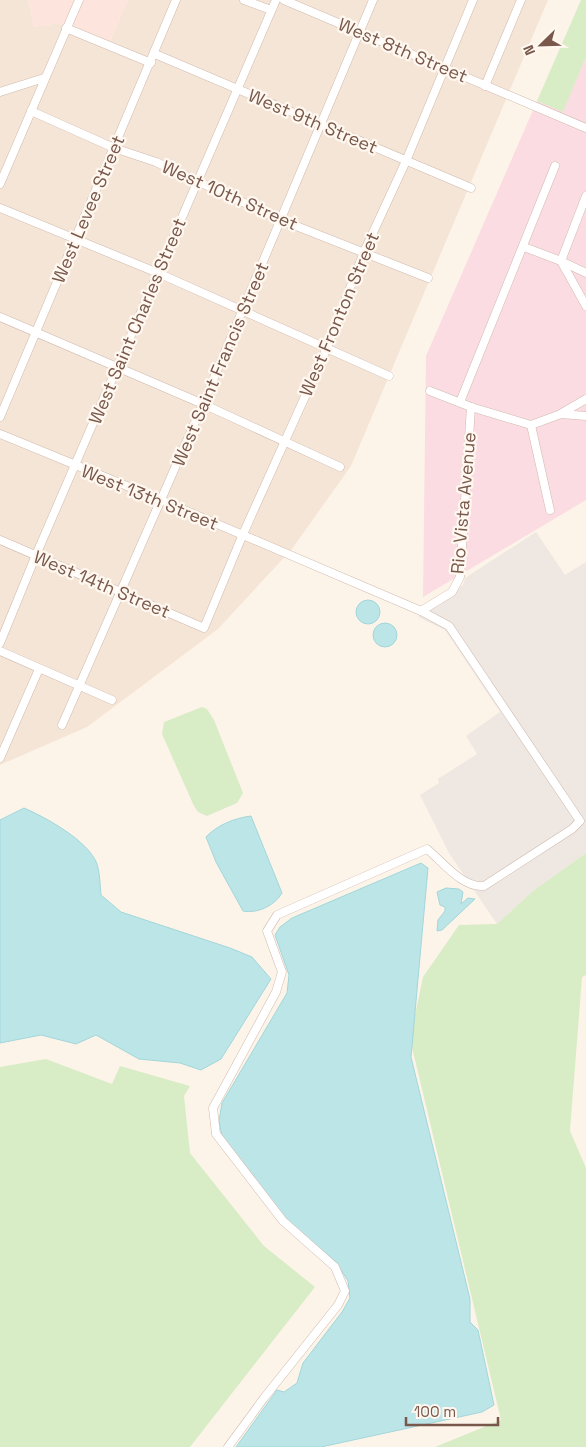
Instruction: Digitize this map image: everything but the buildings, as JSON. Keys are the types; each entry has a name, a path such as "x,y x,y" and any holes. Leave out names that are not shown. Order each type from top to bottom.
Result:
{"street":[{"path":"0,184 79,0"},
{"name":"West Levee Street","path":"0,417 34,332 155,54 176,0"},
{"path":"244,0 271,10"},
{"name":"West Saint Charles Street","path":"0,643 74,466 276,0"},
{"name":"West 8th Street","path":"284,0 586,128"},
{"name":"West Saint Francis Street","path":"62,726 203,404 373,0"},
{"name":"West Fronton Street","path":"204,628 243,534 326,350 364,252 406,161 443,67 473,0"},
{"path":"485,86 521,0"},
{"path":"66,28 151,63"},
{"name":"West 9th Street","path":"155,54 471,188"},
{"path":"0,92 44,78"},
{"name":"West 10th Street","path":"31,111 114,148 156,162 280,220 428,278"},
{"path":"460,402 555,166"},
{"path":"561,261 586,196"},
{"path":"0,208 158,273 326,350 389,376"},
{"path":"524,247 586,273"},
{"path":"561,261 586,306"},
{"path":"0,318 203,404 340,467"},
{"path":"430,390 471,407 532,426 561,414 586,399"},
{"name":"Rio Vista Avenue","path":"421,611 452,592 460,576 471,407"},
{"path":"561,414 586,416"},
{"path":"532,426 550,510"},
{"name":"West 13th Street","path":"0,434 243,534 300,561 441,621 452,630 580,821 572,829 484,886 476,887 465,883 427,849 276,915 268,931 282,972 276,992 213,1108 216,1134 283,1221 335,1267 345,1291 338,1305 264,1398 228,1447"},
{"name":"West 14th Street","path":"0,540 121,594 204,628"},
{"path":"0,651 80,688 112,700"},
{"path":"0,758 39,669"}],"shaded area":[{"path":"0,0 28,0 34,27 58,23 110,42 128,0 548,0 351,466 292,549 218,629 87,727 0,765"},
{"path":"28,0 128,0 110,42 58,23 34,27"},
{"path":"586,57 586,500 423,597 426,356 537,101 563,111"},
{"path":"536,532 565,575 586,562 586,853 533,891 497,924 449,853 420,795 439,783 438,779 477,754 466,736 500,712 445,630 418,617 463,585 465,578"}],"green space":[{"path":"581,0 586,0 586,57 563,112 537,101"},
{"path":"202,707 207,709 214,720 243,793 237,803 207,816 198,812 194,806 162,734 164,722"},
{"path":"586,853 586,975 582,977 570,1131 586,1168 586,1447 435,1447 501,1420 410,1039 423,977 459,925 497,924 533,891"},
{"path":"46,1059 112,1084 120,1066 190,1086 184,1096 190,1153 264,1246 315,1287 190,1447 0,1447 0,1067"}],"water":[{"path":"368,600 377,603 380,612 377,621 368,624 359,621 356,612 359,603"},
{"path":"385,623 394,626 397,635 394,644 385,647 376,644 373,635 376,626"},
{"path":"24,808 65,831 85,847 97,864 101,895 121,912 252,957 271,979 221,1059 201,1070 180,1063 139,1059 96,1035 76,1044 41,1035 0,1043 0,820"},
{"path":"251,816 282,893 266,908 249,912 243,911 216,862 206,837 215,829 227,823"},
{"path":"421,863 428,868 411,1057 470,1299 470,1322 478,1330 494,1405 482,1412 321,1447 236,1447 277,1390 284,1392 297,1383 303,1363 342,1312 350,1298 348,1281 336,1262 286,1220 222,1136 219,1121 222,1103 287,993 289,975 275,935 280,927 292,918"},
{"path":"446,888 459,889 463,892 461,904 468,898 475,899 442,930 437,931 438,920 445,911 445,907 440,905 437,892"}]}
